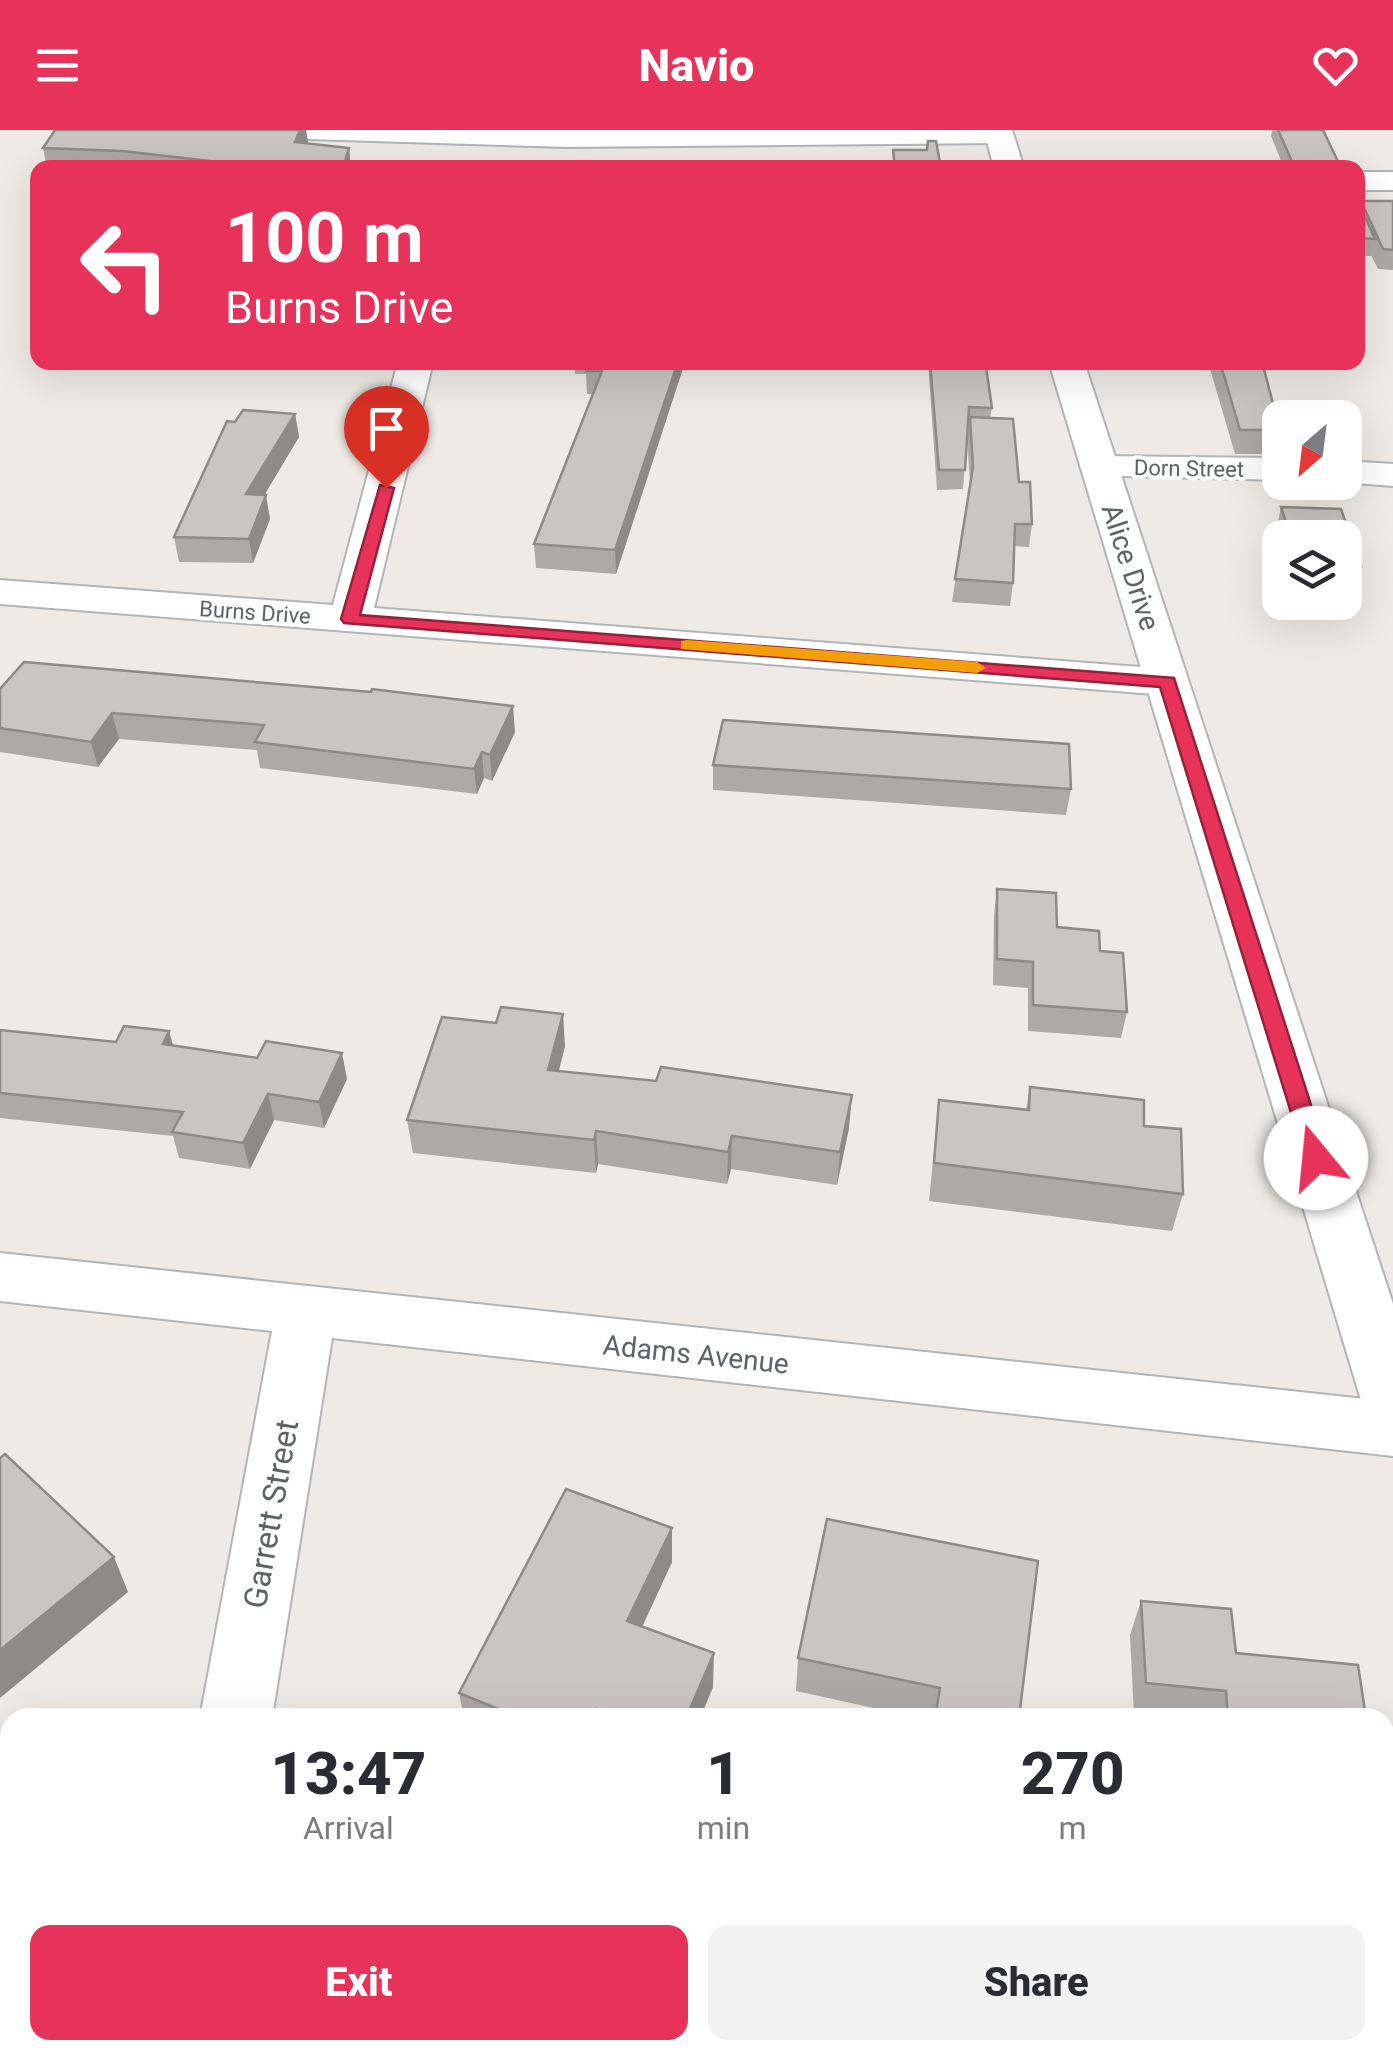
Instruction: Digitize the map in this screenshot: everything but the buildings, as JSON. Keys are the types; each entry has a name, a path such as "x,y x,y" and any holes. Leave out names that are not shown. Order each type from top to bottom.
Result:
{"street":[{"path":"308,130 999,132 1007,160"},
{"path":"390,133 403,160"},
{"path":"1365,181 1393,180"},
{"path":"350,619 414,370"},
{"name":"Alice Drive","path":"1069,370 1391,1396"},
{"name":"Dorn Street","path":"1099,466 1262,469"},
{"path":"1362,473 1393,475"},
{"name":"Burns Drive","path":"0,592 1167,682"},
{"name":"Adams Avenue","path":"0,1277 306,1311 1391,1396"},
{"name":"Garrett Street","path":"238,1708 306,1311"}],"slow traffic":[{"path":"687,645 977,668"}],"route":[{"path":"386,488 350,619 1167,682 1316,1158"}]}
